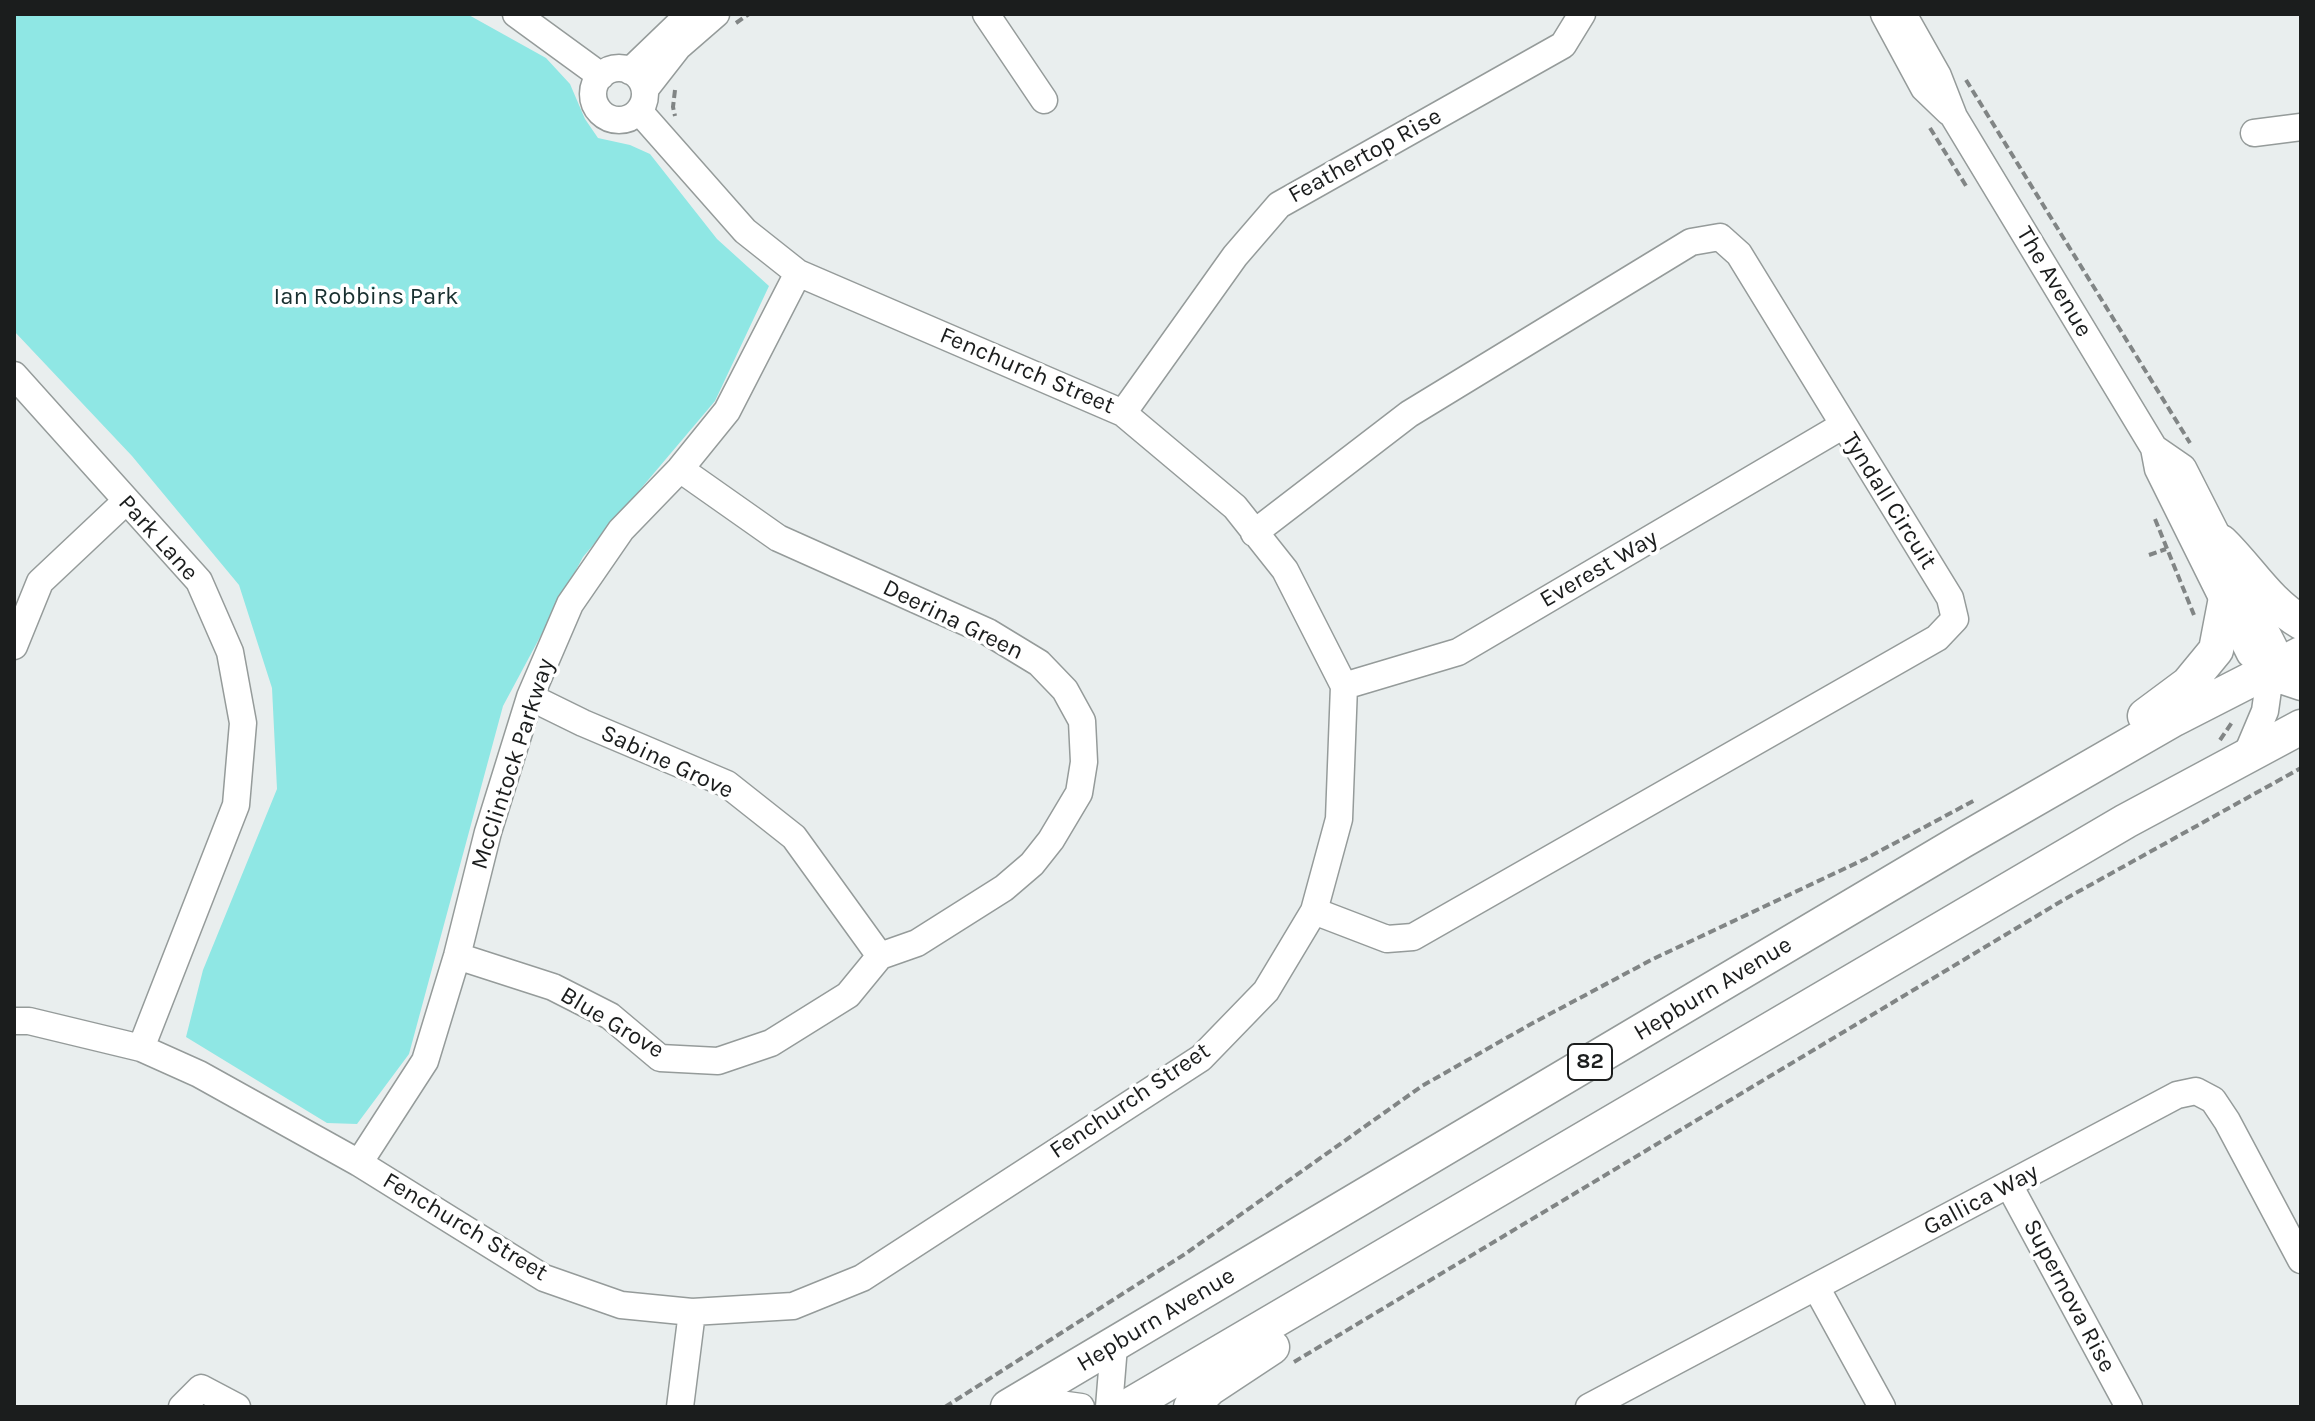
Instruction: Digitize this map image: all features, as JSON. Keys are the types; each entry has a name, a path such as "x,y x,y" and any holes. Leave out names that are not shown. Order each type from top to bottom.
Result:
{"main road":[{"path":"2221,542 2266,595 2283,612 2301,622"},
{"path":"1962,841 1979,815 2030,779 2143,718 2188,684 2216,650 2211,612"},
{"name":"Hepburn Avenue","path":"1008,1407 1962,841 2174,719 2301,654"},
{"path":"1127,1407 2126,821 2301,727"},
{"path":"1191,1407 1210,1388 1398,1264 1430,1231"}],"street":[{"path":"516,14 601,76"},
{"path":"643,100 690,14"},
{"path":"986,14 1044,100"},
{"name":"Feathertop Rise","path":"1123,413 1235,256 1279,205 1563,45 1582,14"},
{"name":"The Avenue","path":"1884,14 1924,88 1954,117"},
{"name":"The Avenue","path":"1903,14 1938,76 1954,117 2154,448 2158,469 2211,612 2252,656 2283,681 2301,687"},
{"path":"643,100 619,69 601,76 594,91 597,107 602,113 616,120 632,116 643,100 678,47 722,21"},
{"name":"Fenchurch Street","path":"14,1021 29,1021 141,1048 199,1074 359,1163 544,1278 621,1305 692,1312 793,1306 862,1278 1201,1058 1266,991 1314,911 1339,819 1344,686 1285,570 1235,507 1123,413 798,273 745,231 643,100"},
{"path":"2254,133 2301,127"},
{"name":"Tyndall Circuit","path":"1254,533 1409,414 1691,242 1720,237 1739,254 1950,598 1955,619 1937,638 1413,937 1387,939 1314,911"},
{"name":"McClintock Parkway","path":"359,1163 425,1061 457,956 488,832 530,697 570,604 621,530 680,469 727,411 798,273"},
{"name":"Park Lane","path":"14,375 199,581 230,652 243,723 236,805 141,1048"},
{"name":"Everest Way","path":"1344,686 1458,652 1842,426"},
{"name":"The Avenue","path":"2154,448 2183,468 2274,647 2265,711 2246,756"},
{"name":"Deerina Green","path":"680,469 778,538 988,632 1039,663 1065,690 1082,721 1084,762 1079,793 1051,840 1032,864 1004,888 917,943 880,956"},
{"path":"14,646 40,582 125,502"},
{"name":"Sabine Grove","path":"530,697 727,784 794,837 880,956"},
{"name":"Blue Grove","path":"457,956 553,987 610,1016 660,1058 718,1061 771,1043 848,995 880,956"},
{"name":"Gallica Way","path":"1589,1407 2177,1095 2196,1091 2213,1100 2227,1121 2301,1260"},
{"name":"Supernova Rise","path":"2009,1185 2129,1407"},
{"path":"1816,1287 1882,1407"},
{"path":"680,1407 692,1312"},
{"path":"1109,1407 1114,1346"},
{"path":"182,1407 201,1388 237,1407"},
{"path":"1043,1407 1052,1403 1081,1407"}],"path":[{"path":"722,21 749,14"},
{"path":"1958,67 2178,427 2195,449"},
{"path":"643,100 676,115 673,94 677,85"},
{"path":"1924,117 1969,191"},
{"path":"2151,508 2166,549 2211,612"},
{"path":"2149,555 2166,549"},
{"path":"1288,1365 2065,899 2301,768"},
{"path":"945,1407 1185,1254 1422,1086 1653,959 1865,859 1988,793"}],"green space":[{"name":"Ian Robbins Park","path":"14,14 467,14 546,58 570,84 585,119 598,138 630,145 650,154 717,239 769,286 715,401 583,557 503,706 409,1054 357,1124 327,1123 186,1037 203,970 277,789 272,688 239,585 132,456 14,331"}]}
